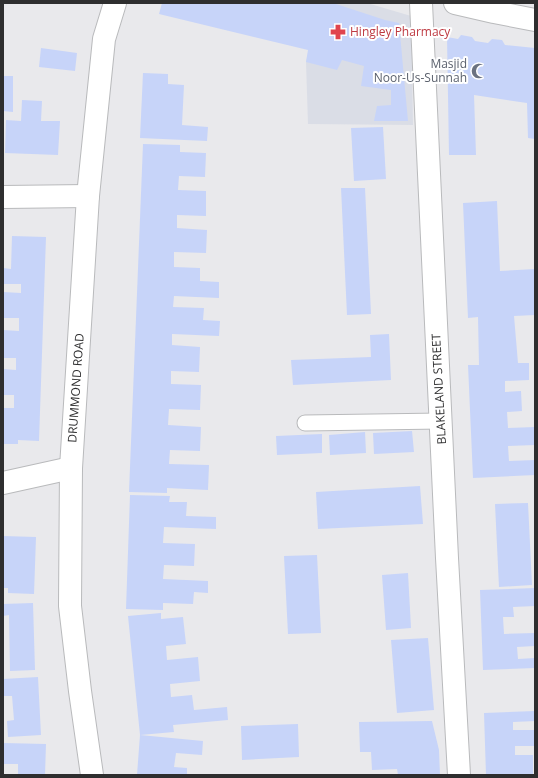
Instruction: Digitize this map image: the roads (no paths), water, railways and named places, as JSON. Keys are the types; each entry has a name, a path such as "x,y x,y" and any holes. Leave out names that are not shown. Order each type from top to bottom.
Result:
{"street":[{"name":"DRUMMOND ROAD","path":"92,775 70,606 72,468 88,196 104,39 115,3"},
{"name":"BLAKELAND STREET","path":"421,3 440,421 459,775"},
{"path":"455,3 535,20"},
{"path":"3,197 88,196"},
{"path":"3,483 72,468"}],"lane":[{"path":"305,423 440,421"}],"place":[{"name":"Hingley Pharmacy","path":"338,32"},
{"name":"Masjid Noor-Us-Sunnah","path":"479,71"}]}
